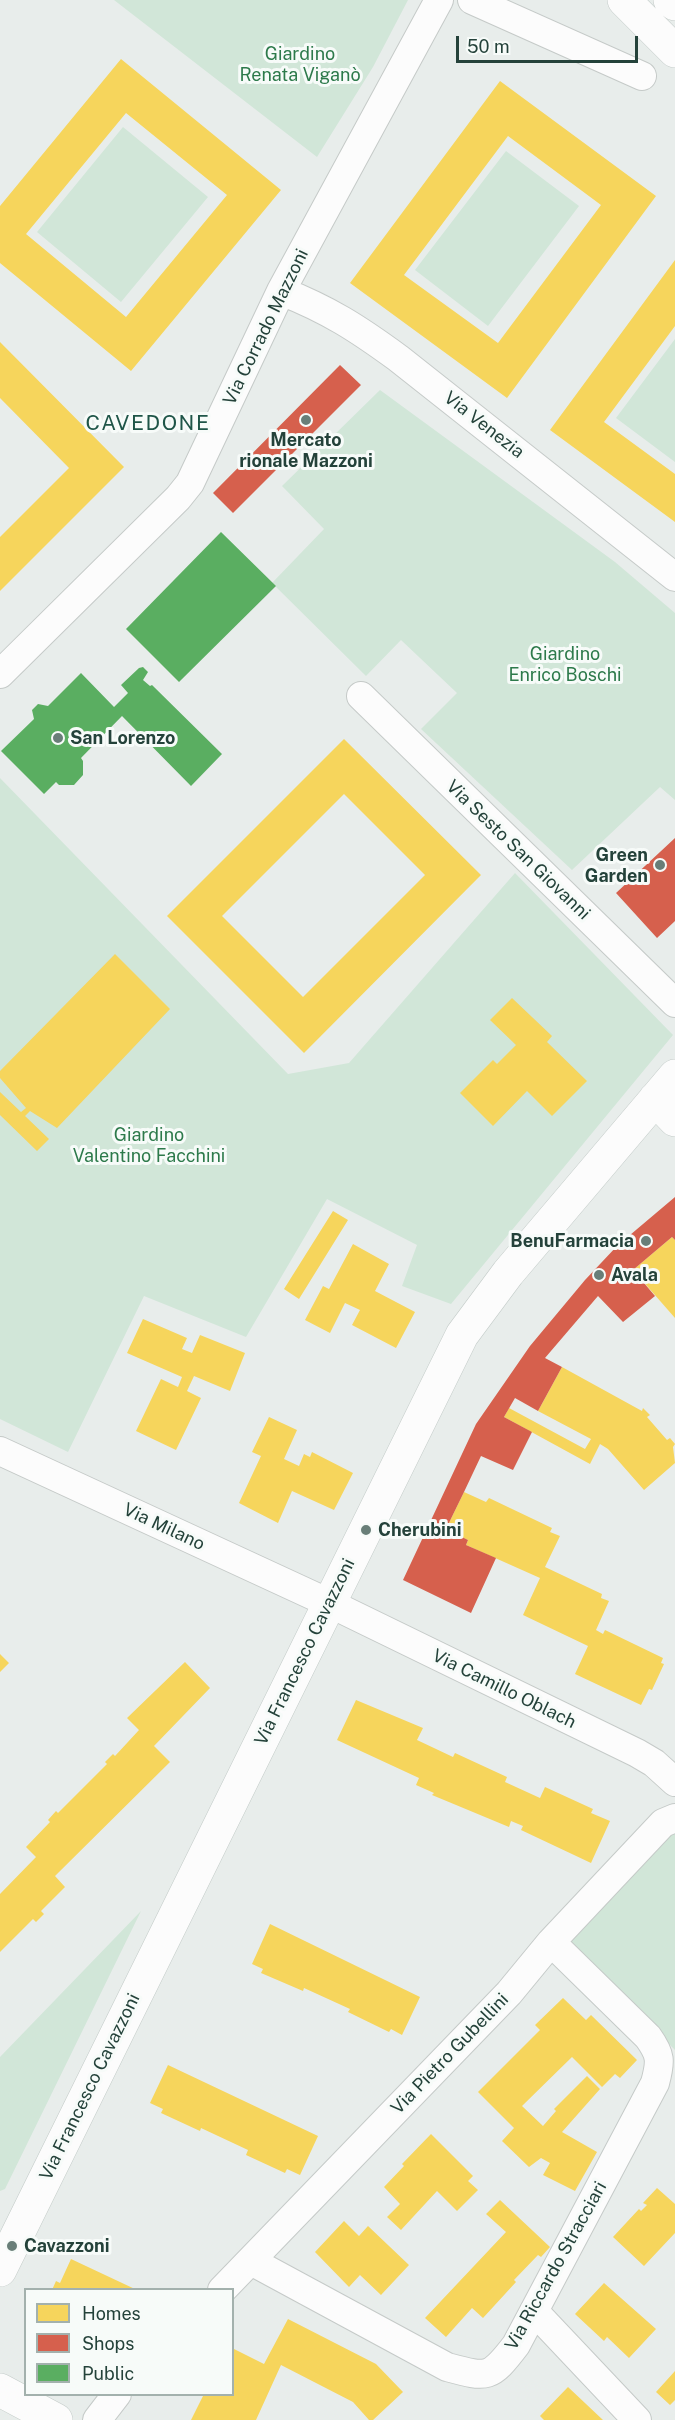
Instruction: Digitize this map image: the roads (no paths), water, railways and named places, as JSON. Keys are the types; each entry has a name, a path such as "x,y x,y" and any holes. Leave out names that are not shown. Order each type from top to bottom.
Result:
{"street":[{"name":"Via Corrado Mazzoni","path":"0,674 178,498 190,483 281,291 439,0"},
{"path":"472,0 642,76"},
{"path":"624,0 675,51"},
{"path":"670,0 675,4"},
{"name":"Via Venezia","path":"281,291 328,310 403,361 675,577"},
{"name":"Via Sesto San Giovanni","path":"361,696 675,1003"},
{"name":"Via Francesco Cavazzoni","path":"0,2270 462,1335 508,1273 668,1098"},
{"name":"Via Milano","path":"0,1451 329,1603"},
{"name":"Via Camillo Oblach","path":"329,1603 637,1753 654,1763 675,1782"},
{"name":"Via Pietro Gubellini","path":"223,2288 509,1993 551,1942 663,1823 675,1818"},
{"name":"Via Riccardo Stracciari","path":"251,2261 447,2367 479,2376 499,2367 516,2345 655,2083 659,2067 659,2052 648,2037 551,1942"},
{"path":"534,2311 637,2420"},
{"path":"0,2390 56,2420"},
{"path":"97,2420 115,2396"}],"place":[{"name":"Mercato rionale Mazzoni","path":"306,420"},
{"name":"San Lorenzo","path":"58,738"},
{"name":"Green Garden","path":"660,865"},
{"name":"BenuFarmacia","path":"646,1241"},
{"name":"Avala","path":"599,1275"},
{"name":"Cherubini","path":"366,1530"},
{"name":"Cavazzoni","path":"12,2246"}],"district":[{"name":"CAVEDONE","path":"148,424"}],"park label":[{"name":"Giardino Renata Viganò","path":"300,64"},
{"name":"Giardino Enrico Boschi","path":"565,664"},
{"name":"Giardino Valentino Facchini","path":"149,1145"}]}
